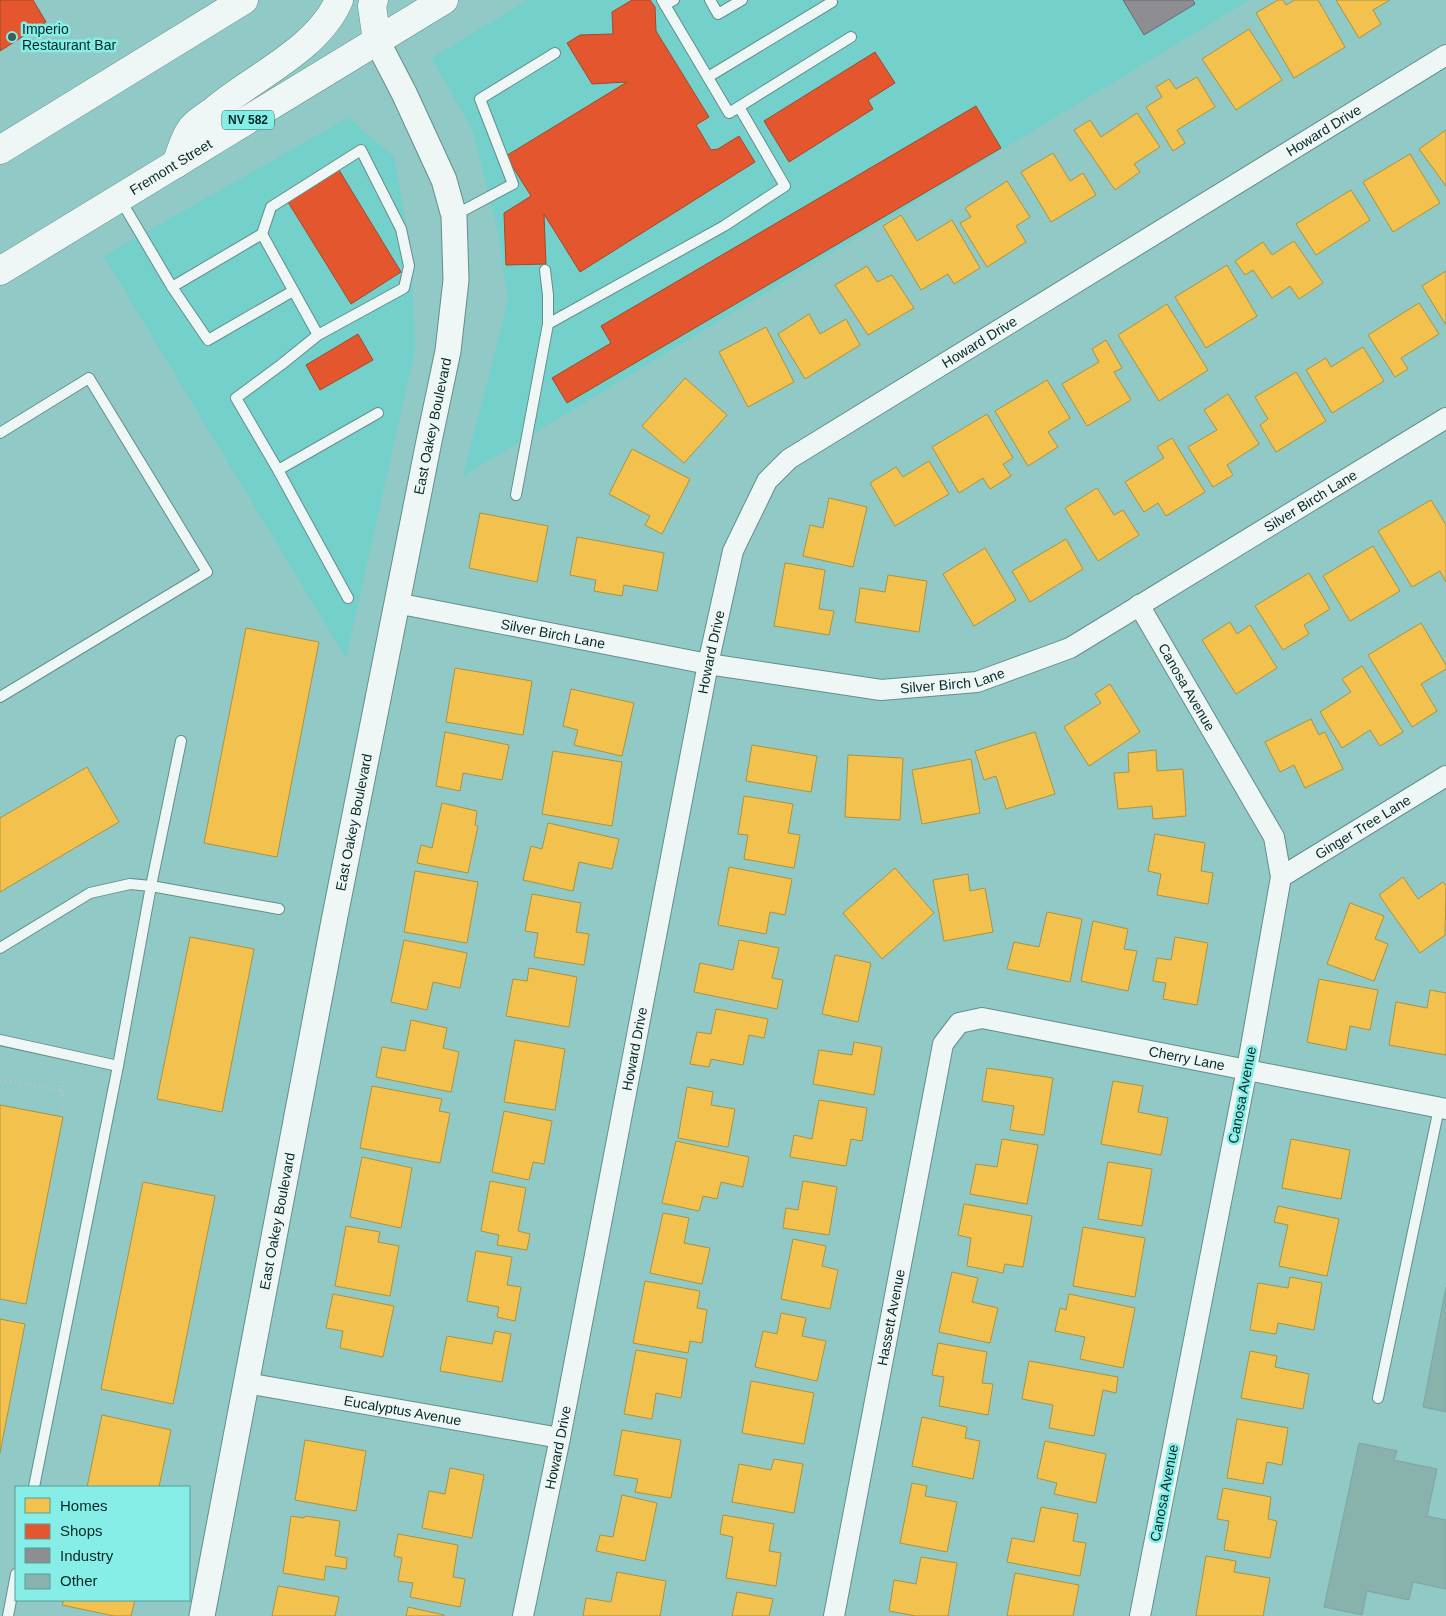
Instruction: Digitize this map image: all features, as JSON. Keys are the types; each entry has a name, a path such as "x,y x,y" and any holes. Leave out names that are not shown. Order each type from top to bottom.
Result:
{"main road":[{"path":"0,150 244,0"},
{"path":"176,164 189,131 226,99 313,38 335,10 339,0"},
{"path":"374,0 372,6 377,41"},
{"name":"Fremont Street","path":"0,271 444,0"}],"street":[{"name":"East Oakey Boulevard","path":"202,1616 335,911 448,351 456,280 454,216 444,180 404,93 377,41"},
{"name":"Howard Drive","path":"523,1616 560,1438 708,664 733,551 767,480 789,459 1446,56"},
{"name":"Silver Birch Lane","path":"396,603 708,664 881,690 977,682 1070,648 1446,418"},
{"name":"Canosa Avenue","path":"1139,605 1274,837 1281,877 1247,1069 1140,1616"},
{"name":"Ginger Tree Lane","path":"1281,877 1446,776"},
{"name":"Cherry Lane","path":"959,1023 982,1018 1443,1108"},
{"name":"Hassett Avenue","path":"834,1616 943,1044 959,1023"},
{"name":"Eucalyptus Avenue","path":"246,1384 560,1438"}],"lane":[{"path":"710,0 718,14 742,0"},
{"path":"667,2 729,114 851,37"},
{"path":"708,77 832,2"},
{"path":"454,216 513,184 480,99 555,54"},
{"path":"548,324 724,226 785,186 739,107"},
{"path":"172,287 262,234 271,207 360,150 401,229 410,266 404,288 318,335 236,398 348,598"},
{"path":"119,198 172,287 208,340 293,290"},
{"path":"262,234 318,335"},
{"path":"516,495 548,324 548,295 545,270"},
{"path":"0,433 89,378 207,572 0,697"},
{"path":"278,470 378,414"},
{"path":"34,1486 181,741"},
{"path":"0,948 90,893 130,884 151,886 279,909"},
{"path":"0,1040 118,1066"},
{"path":"1378,1398 1443,1108"},
{"path":"8,1616 15,1579"}],"path":[{"path":"61,1113 64,1101 61,1090 67,1054"},
{"path":"0,1080 61,1090"}],"shaded area":[{"path":"528,0 1249,0 463,476 508,301 498,232 473,131 432,58"},
{"path":"348,118 394,157 411,252 415,350 346,658 104,256"}],"building: Homes":[{"path":"1278,0 1283,0 1286,5 1295,0 1318,0 1345,47 1294,78 1256,13"},
{"path":"1336,0 1390,0 1373,10 1381,24 1359,38"},
{"path":"1249,29 1282,80 1236,110 1202,59"},
{"path":"1197,77 1215,107 1177,130 1185,143 1173,151 1146,107 1162,97 1156,87 1169,79 1176,89"},
{"path":"1137,113 1160,147 1134,164 1140,172 1115,190 1074,130 1090,120 1101,137"},
{"path":"1446,130 1446,186 1419,149"},
{"path":"1053,153 1070,181 1083,173 1096,195 1051,222 1021,172"},
{"path":"1410,154 1440,203 1393,232 1363,182"},
{"path":"1007,181 1030,217 1016,226 1026,242 987,267 960,223 971,217 965,208"},
{"path":"1351,190 1370,220 1316,255 1296,224"},
{"path":"901,215 917,241 952,220 980,268 954,284 948,274 921,290 883,226"},
{"path":"1294,241 1323,283 1299,299 1290,286 1272,298 1253,270 1245,275 1235,261 1263,242 1272,255"},
{"path":"1227,265 1257,316 1206,348 1175,297"},
{"path":"867,266 877,282 892,275 914,308 868,335 835,285"},
{"path":"1446,271 1446,325 1422,286"},
{"path":"1419,303 1439,334 1401,358 1408,369 1395,377 1368,335"},
{"path":"1167,304 1208,370 1159,401 1118,335"},
{"path":"809,314 820,334 846,319 860,345 805,379 778,334"},
{"path":"766,327 794,382 748,407 719,352"},
{"path":"1106,340 1122,368 1114,372 1131,400 1087,426 1062,384 1099,362 1092,349"},
{"path":"1363,347 1384,381 1332,413 1306,370 1326,358 1331,367"},
{"path":"1296,372 1326,421 1276,452 1260,425 1268,419 1255,397"},
{"path":"685,378 727,415 684,463 642,426"},
{"path":"1047,380 1070,418 1048,432 1058,447 1028,466 995,411"},
{"path":"1228,394 1259,444 1227,465 1233,475 1213,487 1188,447 1217,430 1204,410"},
{"path":"987,414 1013,458 1003,464 1011,476 990,489 983,478 959,493 932,447"},
{"path":"1172,438 1205,492 1166,516 1158,503 1144,512 1125,482 1164,458 1157,447"},
{"path":"632,449 690,479 662,534 645,525 650,516 609,494"},
{"path":"929,461 949,494 895,526 870,483 896,467 903,477"},
{"path":"1097,488 1114,515 1123,510 1139,535 1098,561 1065,508"},
{"path":"829,498 867,507 853,567 803,556 810,525 823,528"},
{"path":"1431,500 1446,525 1446,582 1440,571 1412,587 1378,531"},
{"path":"480,513 548,526 537,582 469,568"},
{"path":"577,537 664,553 657,591 624,585 622,596 594,591 596,580 570,575"},
{"path":"1066,539 1083,569 1030,602 1012,571"},
{"path":"1373,546 1400,591 1350,621 1323,576"},
{"path":"985,548 1016,600 974,626 943,574"},
{"path":"785,563 825,570 819,609 834,611 829,635 774,626"},
{"path":"1309,573 1330,609 1304,625 1309,634 1283,650 1255,606"},
{"path":"888,575 927,581 919,632 855,622 860,588 885,592"},
{"path":"1230,622 1237,634 1250,625 1277,668 1236,694 1202,640"},
{"path":"1421,623 1446,665 1446,669 1421,684 1437,711 1412,727 1368,655"},
{"path":"246,628 319,642 277,857 204,843"},
{"path":"1362,666 1403,732 1380,746 1370,730 1342,748 1320,712 1351,692 1342,679"},
{"path":"455,668 532,681 523,735 446,722"},
{"path":"1110,684 1140,732 1089,766 1064,727 1101,703 1095,694"},
{"path":"571,689 634,703 622,756 574,745 578,730 563,726"},
{"path":"1311,719 1319,735 1325,732 1343,769 1305,788 1294,765 1280,772 1265,742"},
{"path":"445,732 509,745 502,780 463,773 460,791 436,786"},
{"path":"1035,732 1055,794 1006,809 996,776 984,780 975,751"},
{"path":"752,745 817,756 811,792 746,781"},
{"path":"1156,750 1157,771 1183,769 1186,816 1153,819 1152,806 1118,809 1114,773 1129,772 1128,753"},
{"path":"553,751 622,762 612,826 542,814"},
{"path":"848,755 903,758 900,820 845,817"},
{"path":"971,759 980,813 922,824 912,770"},
{"path":"87,767 119,822 0,892 0,818"},
{"path":"744,796 793,804 788,833 800,835 794,868 744,859 748,835 738,834"},
{"path":"442,803 477,811 475,825 478,826 468,873 417,863 421,845 432,848"},
{"path":"548,823 619,839 612,869 579,862 573,891 523,880 531,846 542,849"},
{"path":"1155,834 1205,843 1201,871 1213,873 1208,904 1157,895 1161,874 1148,871"},
{"path":"729,867 792,879 785,915 770,912 766,934 718,925"},
{"path":"895,868 934,913 882,959 843,913"},
{"path":"415,871 478,882 467,943 404,932"},
{"path":"968,874 970,891 985,888 993,932 944,941 933,880"},
{"path":"1403,877 1418,899 1443,882 1446,886 1445,935 1420,953 1379,895"},
{"path":"532,894 581,903 576,932 589,934 584,965 534,957 538,933 525,931"},
{"path":"1350,903 1384,916 1375,939 1388,944 1374,981 1327,964"},
{"path":"1047,912 1082,919 1070,982 1007,969 1014,942 1039,947"},
{"path":"1093,921 1128,929 1124,949 1137,951 1128,991 1081,981"},
{"path":"190,937 254,949 222,1112 157,1099"},
{"path":"1175,937 1208,943 1197,1005 1163,999 1166,983 1153,981 1157,958 1171,960"},
{"path":"404,940 467,953 460,988 433,982 427,1010 391,1002"},
{"path":"739,940 779,948 772,978 783,980 777,1009 694,992 700,963 733,970"},
{"path":"835,955 871,963 858,1022 822,1014"},
{"path":"529,968 577,977 569,1027 506,1016 513,979 527,981"},
{"path":"1319,979 1378,990 1370,1030 1350,1026 1346,1050 1307,1042"},
{"path":"1430,990 1446,993 1446,1055 1389,1045 1396,1002 1427,1008"},
{"path":"716,1009 768,1019 764,1038 749,1035 743,1065 711,1059 709,1067 690,1064 697,1032 711,1034"},
{"path":"411,1020 447,1028 443,1048 459,1052 451,1092 376,1077 382,1047 405,1051"},
{"path":"515,1040 565,1049 555,1110 504,1102"},
{"path":"854,1042 882,1047 874,1095 813,1084 819,1050 852,1055"},
{"path":"987,1068 1053,1078 1044,1135 1010,1130 1014,1106 982,1101"},
{"path":"1113,1081 1143,1086 1138,1112 1168,1118 1161,1155 1101,1144"},
{"path":"372,1086 442,1099 439,1111 450,1113 440,1163 360,1148"},
{"path":"687,1087 713,1092 711,1105 735,1109 728,1147 678,1138"},
{"path":"819,1100 867,1108 862,1141 851,1139 846,1166 790,1157 794,1135 812,1139"},
{"path":"0,1105 63,1117 26,1304 0,1299"},
{"path":"504,1111 552,1121 544,1164 533,1162 529,1180 492,1172"},
{"path":"1002,1139 1038,1145 1027,1204 970,1194 976,1164 997,1167"},
{"path":"1291,1139 1350,1150 1341,1199 1282,1188"},
{"path":"676,1141 749,1157 743,1187 721,1182 717,1199 703,1196 699,1211 662,1203"},
{"path":"362,1157 412,1168 401,1228 350,1217"},
{"path":"1108,1162 1152,1169 1142,1226 1098,1219"},
{"path":"490,1181 526,1188 518,1231 530,1234 527,1250 497,1245 499,1235 481,1231"},
{"path":"803,1181 837,1187 829,1235 783,1228 786,1208 798,1210"},
{"path":"143,1182 215,1196 173,1404 101,1389"},
{"path":"964,1204 1032,1216 1023,1267 1005,1264 1003,1273 967,1266 971,1238 958,1235"},
{"path":"1278,1206 1339,1219 1327,1276 1279,1266 1288,1225 1274,1222"},
{"path":"663,1213 689,1218 684,1243 710,1248 702,1284 650,1273"},
{"path":"346,1226 380,1232 378,1242 399,1246 390,1296 335,1286"},
{"path":"1083,1227 1145,1238 1135,1297 1073,1286"},
{"path":"793,1239 826,1246 822,1266 838,1270 830,1309 781,1299"},
{"path":"476,1251 512,1257 507,1285 521,1287 515,1321 497,1317 499,1307 467,1301"},
{"path":"952,1272 978,1278 972,1302 998,1308 990,1343 939,1332"},
{"path":"1290,1277 1322,1283 1314,1330 1278,1323 1276,1334 1250,1330 1258,1283 1288,1288"},
{"path":"645,1281 700,1291 697,1308 707,1310 702,1343 690,1341 688,1353 633,1343"},
{"path":"333,1294 394,1306 383,1357 340,1348 343,1331 326,1328"},
{"path":"1069,1294 1135,1308 1123,1368 1080,1359 1085,1337 1055,1331 1060,1308 1066,1310"},
{"path":"781,1313 806,1318 802,1336 826,1341 817,1381 755,1367 763,1331 777,1334"},
{"path":"0,1319 25,1324 0,1453"},
{"path":"495,1331 511,1334 502,1382 440,1371 447,1336 492,1344"},
{"path":"938,1343 987,1352 982,1383 993,1384 988,1415 939,1406 944,1377 932,1375"},
{"path":"636,1350 687,1359 681,1398 656,1393 652,1419 624,1414"},
{"path":"1250,1351 1277,1356 1275,1367 1309,1374 1303,1409 1241,1398"},
{"path":"1029,1361 1118,1377 1116,1393 1103,1390 1094,1436 1049,1428 1053,1405 1022,1399"},
{"path":"751,1381 814,1393 804,1444 742,1433"},
{"path":"102,1415 171,1430 159,1486 87,1486"},
{"path":"922,1417 967,1427 965,1438 980,1441 973,1479 912,1466"},
{"path":"1237,1419 1288,1428 1282,1465 1267,1462 1263,1484 1227,1478"},
{"path":"622,1430 681,1440 671,1498 635,1492 638,1479 614,1475"},
{"path":"305,1440 366,1451 356,1511 295,1500"},
{"path":"1045,1441 1106,1454 1096,1503 1054,1494 1057,1483 1037,1478"},
{"path":"774,1459 803,1464 794,1513 732,1502 739,1464 771,1470"},
{"path":"450,1468 484,1475 472,1538 422,1528 429,1491 445,1494"},
{"path":"912,1483 927,1486 925,1496 957,1502 947,1552 900,1543"},
{"path":"1223,1488 1271,1497 1268,1519 1277,1521 1270,1558 1224,1550 1229,1521 1217,1519"},
{"path":"622,1495 657,1503 645,1561 596,1551 600,1535 613,1537"},
{"path":"1041,1507 1078,1514 1073,1541 1086,1543 1080,1576 1007,1562 1012,1538 1034,1542"},
{"path":"723,1515 774,1524 769,1551 781,1553 776,1586 726,1578 733,1537 720,1534"},
{"path":"291,1516 340,1521 335,1556 347,1558 346,1569 326,1566 324,1580 283,1573"},
{"path":"398,1534 458,1545 453,1577 465,1579 460,1607 410,1597 413,1583 398,1581 402,1558 394,1556"},
{"path":"1206,1556 1236,1561 1234,1572 1270,1578 1263,1616 1196,1616"},
{"path":"921,1557 957,1563 948,1616 916,1616 889,1611 894,1580 916,1584"},
{"path":"617,1572 666,1581 660,1616 583,1616 586,1598 611,1602"},
{"path":"1015,1573 1079,1585 1073,1616 1007,1616"},
{"path":"278,1586 339,1597 335,1616 272,1616"},
{"path":"737,1592 773,1599 769,1616 732,1616"},
{"path":"64,1601 135,1601 131,1616 114,1616 62,1605"},
{"path":"408,1607 444,1615 444,1616 406,1616"}],"building: Shops":[{"name":"Imperio Restaurant Bar","path":"0,0 33,0 46,22 0,51"},
{"path":"632,0 650,0 655,7 656,31 709,117 696,125 711,150 718,149 739,136 755,162 580,272 544,214 546,264 506,265 504,213 531,196 506,156 627,82 592,84 567,43 580,35 613,34 612,12"},
{"path":"875,52 895,83 868,100 873,109 789,162 764,121"},
{"path":"976,106 1001,148 567,403 552,378 611,343 601,326"},
{"path":"339,170 401,272 351,304 288,202"},
{"path":"358,334 373,360 320,390 306,365"}],"building: Industry":[{"path":"1123,0 1193,0 1195,4 1144,35"}],"building: Other":[{"path":"1446,1287 1446,1412 1423,1407"},
{"path":"1359,1443 1397,1451 1394,1460 1437,1469 1427,1516 1446,1520 1446,1589 1413,1582 1409,1600 1367,1591 1362,1615 1324,1607"}],"place":[{"name":"Imperio Restaurant Bar","path":"12,37"}]}
